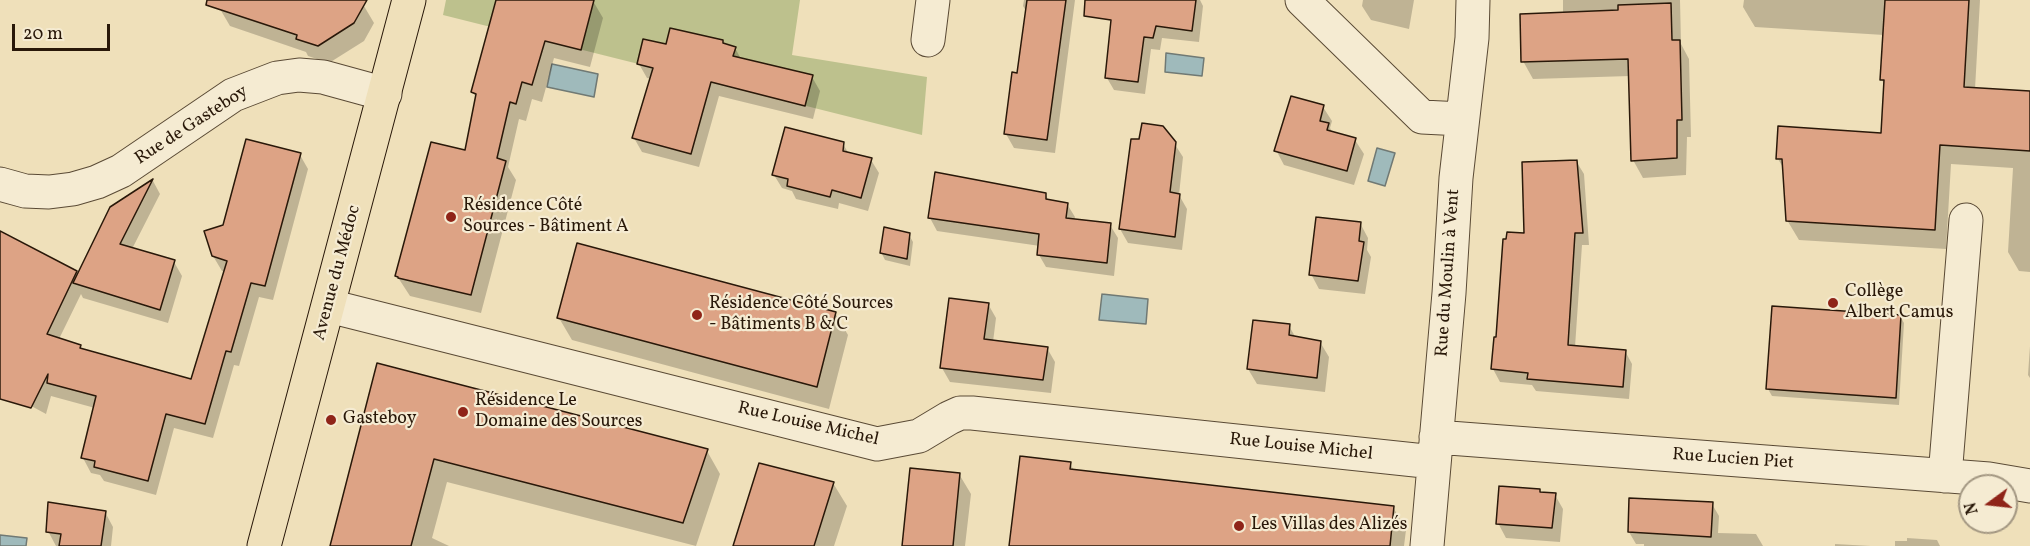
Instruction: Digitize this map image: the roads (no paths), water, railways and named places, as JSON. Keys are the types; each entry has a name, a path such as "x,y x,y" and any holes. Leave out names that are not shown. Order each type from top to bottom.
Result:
{"main road":[{"name":"Avenue du Médoc","path":"264,546 386,94 409,0"}],"street":[{"path":"928,40 933,0"},
{"path":"1302,0 1422,117 1462,119"},
{"name":"Rue du Moulin à Vent","path":"1427,546 1449,293 1456,178 1472,38 1473,0"},
{"name":"Rue de Gasteboy","path":"0,184 25,191 49,192 73,189 97,182 121,171 233,95 277,78 299,75 323,77 386,94"},
{"path":"1945,476 1966,220"},
{"name":"Rue Louise Michel","path":"329,306 877,444 919,436 960,413 972,413 1435,449"},
{"name":"Rue Lucien Piet","path":"1435,449 1945,476 1989,479 2030,486"}],"water":[{"path":"1166,53 1204,58 1202,76 1165,72"},
{"path":"552,64 598,74 594,97 547,87"},
{"path":"1377,148 1395,153 1385,186 1368,181"},
{"path":"1102,294 1148,299 1146,324 1099,320"},
{"path":"0,535 27,538 26,546 0,546"}],"place":[{"name":"Résidence Côté Sources - Bâtiment A","path":"451,217"},
{"name":"Collège Albert Camus","path":"1833,303"},
{"name":"Résidence Côté Sources - Bâtiments B & C","path":"697,315"},
{"name":"Résidence Le Domaine des Sources","path":"463,412"},
{"name":"Gasteboy","path":"331,420"},
{"name":"Les Villas des Alizés","path":"1239,526"}]}
